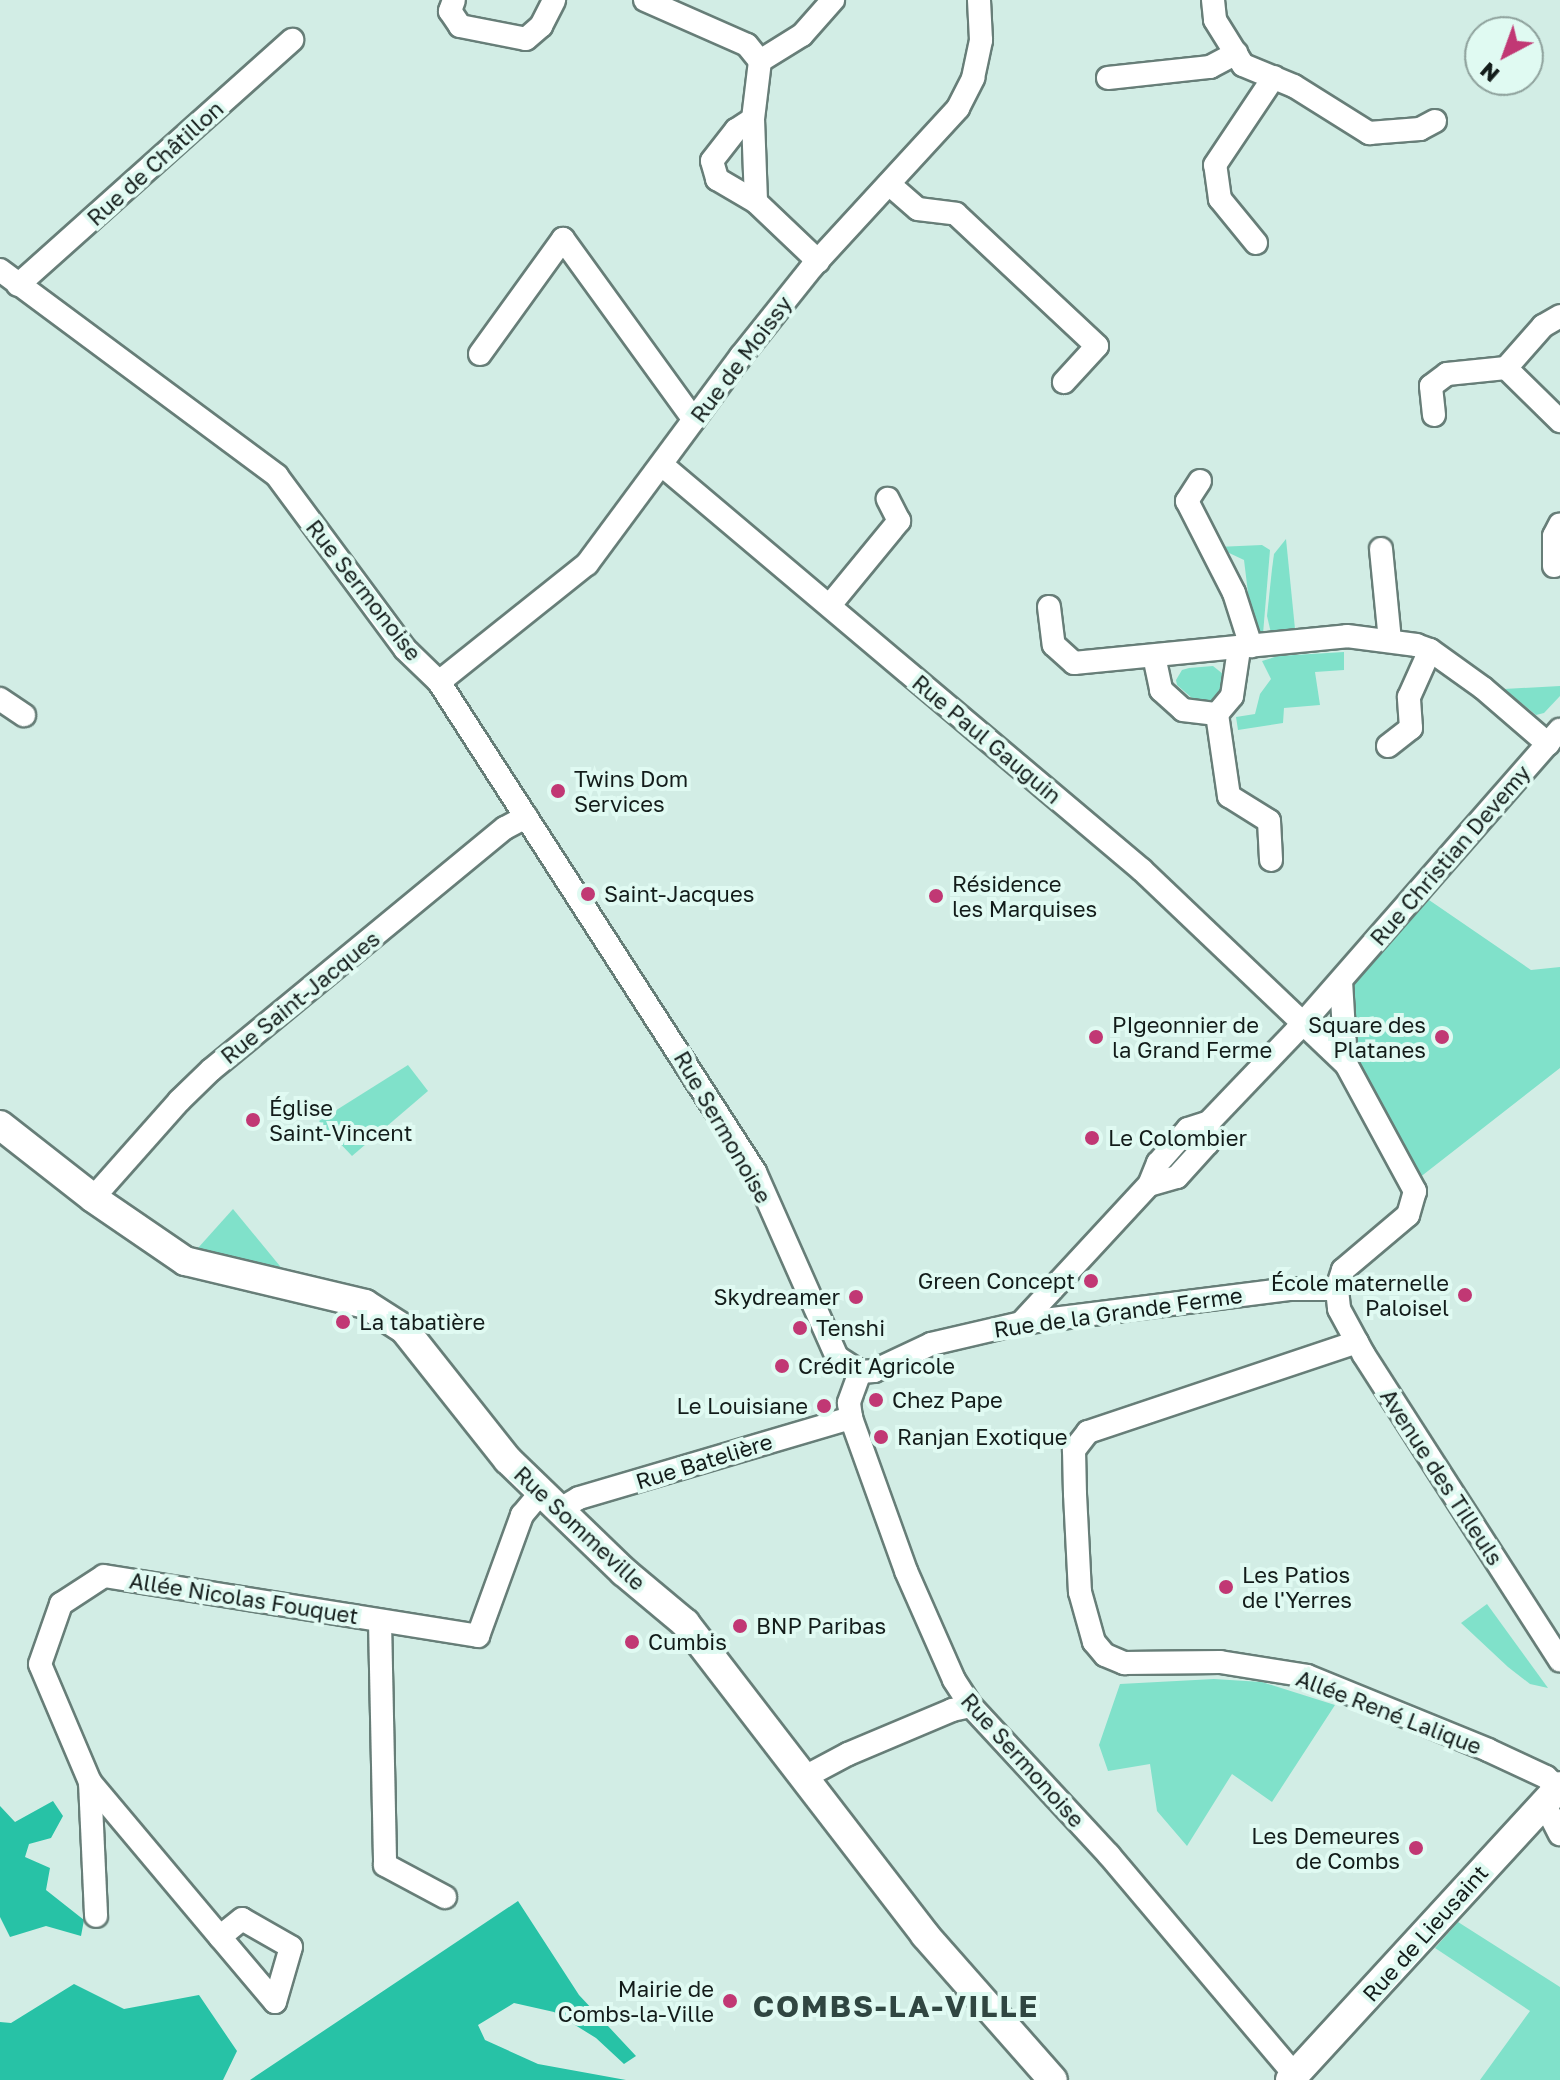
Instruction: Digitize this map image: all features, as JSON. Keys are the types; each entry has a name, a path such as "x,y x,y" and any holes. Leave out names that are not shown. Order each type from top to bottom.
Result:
{"main road":[{"name":"Rue Sommeville","path":"0,1125 93,1198 185,1261 365,1304 404,1329 508,1460 624,1572 685,1623 925,1935 1053,2080"},
{"name":"Rue de Lieusaint","path":"1292,2077 1554,1792"}],"street":[{"path":"454,0 450,11 460,26 526,39 541,26 554,0"},
{"path":"645,0 747,45 760,61 753,119 756,202"},
{"path":"760,61 802,35 833,0"},
{"name":"Rue de Moissy","path":"439,682 587,564 818,261 958,108 973,78 978,52 979,0"},
{"path":"1213,0 1215,20 1243,65 1294,86 1369,133 1420,129 1435,121"},
{"name":"Rue de Châtillon","path":"18,285 292,40"},
{"path":"1108,78 1210,67 1236,53"},
{"path":"1256,243 1220,199 1215,165 1274,77"},
{"path":"753,119 736,130 712,161 717,179 756,202 818,261"},
{"path":"889,184 918,209 956,214 1097,346 1064,382"},
{"path":"480,354 563,239 694,420"},
{"name":"Rue Sermonoise","path":"0,270 277,476 405,649 439,682 755,1172 837,1357 860,1372 849,1403 851,1418 935,1642 971,1706 1109,1855 1292,2077"},
{"path":"1434,415 1431,386 1447,374 1506,368 1543,326 1560,316"},
{"path":"1506,368 1560,421"},
{"name":"Rue Paul Gauguin","path":"662,465 1142,870 1304,1022"},
{"path":"1200,481 1187,501 1234,593 1245,647 1232,696 1217,714 1229,796 1269,821 1271,860"},
{"path":"830,605 899,521 888,499"},
{"path":"1554,566 1554,536 1560,524"},
{"path":"1381,549 1390,640"},
{"path":"1049,607 1054,645 1074,663 1347,636 1390,640 1430,650 1554,737"},
{"path":"1388,746 1411,728 1409,697 1430,650"},
{"path":"1154,656 1161,690 1183,710 1217,714"},
{"path":"0,699 24,715"},
{"name":"Rue Christian Devemy","path":"1021,1323 1149,1185 1158,1163 1188,1129 1209,1122 1304,1022 1554,737"},
{"name":"Rue Saint-Jacques","path":"93,1198 179,1101 211,1070 505,828 526,817"},
{"path":"1341,981 1346,1064"},
{"path":"1304,1022 1346,1064 1415,1191 1408,1215 1354,1257 1343,1270 1337,1289"},
{"name":"Rue de la Grande Ferme","path":"860,1372 874,1371 931,1344 1021,1323 1291,1289 1337,1289"},
{"name":"Avenue des Tilleuls","path":"1337,1289 1339,1309 1357,1342 1560,1660"},
{"name":"Allée René Lalique","path":"1357,1342 1088,1432 1074,1450 1075,1494 1080,1592 1094,1642 1105,1655 1124,1663 1220,1662 1307,1676 1546,1777 1554,1792"},
{"name":"Rue Batelière","path":"550,1501 579,1498 851,1418"},
{"name":"Allée Nicolas Fouquet","path":"220,1937 90,1782 40,1664 61,1604 104,1576 478,1636 522,1515 550,1501"},
{"path":"380,1621 385,1865 445,1897"},
{"path":"803,1778 848,1754 952,1710 971,1706"},
{"path":"90,1782 96,1916"},
{"path":"1554,1792 1560,1834"}],"green space":[{"path":"1286,539 1295,629 1271,633 1267,616 1274,554"},
{"path":"1262,545 1270,550 1263,634 1253,634 1244,560 1227,552 1224,560 1217,547"},
{"path":"1344,652 1344,670 1315,672 1320,705 1284,708 1283,723 1238,730 1236,717 1255,714 1260,694 1271,679 1262,661 1278,656"},
{"path":"1213,666 1223,674 1221,697 1214,703 1201,706 1177,685 1176,680 1182,670"},
{"path":"1560,686 1560,696 1544,713 1536,715 1504,689"},
{"path":"1429,900 1531,970 1560,967 1560,1068 1419,1178 1353,1059 1346,987"},
{"path":"408,1065 428,1091 352,1156 319,1121"},
{"path":"233,1209 284,1271 198,1248"},
{"path":"1487,1604 1548,1688 1530,1684 1461,1623"},
{"path":"1214,1679 1262,1682 1335,1705 1272,1802 1232,1774 1187,1846 1157,1811 1150,1764 1108,1771 1099,1745 1120,1684"},
{"path":"53,1801 63,1816 51,1838 29,1844 25,1857 50,1868 46,1890 84,1920 81,1936 46,1926 10,1937 0,1917 0,1806 15,1822"},
{"path":"518,1901 579,1995 636,2056 624,2064 596,2038 554,2012 514,2003 478,2025 485,2040 538,2064 626,2080 250,2080"},
{"path":"1458,1922 1560,1987 1560,2080 1480,2080 1530,2011 1435,1948"},
{"path":"74,1984 124,2009 199,1995 237,2051 223,2080 0,2080 0,2022 11,2023"}],"place":[{"name":"Twins Dom Services","path":"558,791"},
{"name":"Saint-Jacques","path":"588,894"},
{"name":"Résidence les Marquises","path":"936,896"},
{"name":"PIgeonnier de la Grand Ferme","path":"1096,1037"},
{"name":"Square des Platanes","path":"1442,1037"},
{"name":"Église Saint-Vincent","path":"253,1120"},
{"name":"Le Colombier","path":"1092,1138"},
{"name":"Green Concept","path":"1091,1281"},
{"name":"École maternelle Paloisel","path":"1465,1295"},
{"name":"Skydreamer","path":"856,1297"},
{"name":"La tabatière","path":"343,1322"},
{"name":"Tenshi","path":"800,1328"},
{"name":"Crédit Agricole","path":"782,1366"},
{"name":"Chez Pape","path":"876,1400"},
{"name":"Le Louisiane","path":"824,1406"},
{"name":"Ranjan Exotique","path":"881,1437"},
{"name":"Les Patios de l'Yerres","path":"1226,1587"},
{"name":"BNP Paribas","path":"740,1626"},
{"name":"Cumbis","path":"632,1642"},
{"name":"Les Demeures de Combs","path":"1416,1848"},
{"name":"Mairie de Combs-la-Ville","path":"730,2001"}],"district":[{"name":"COMBS-LA-VILLE","path":"896,2006"}]}
